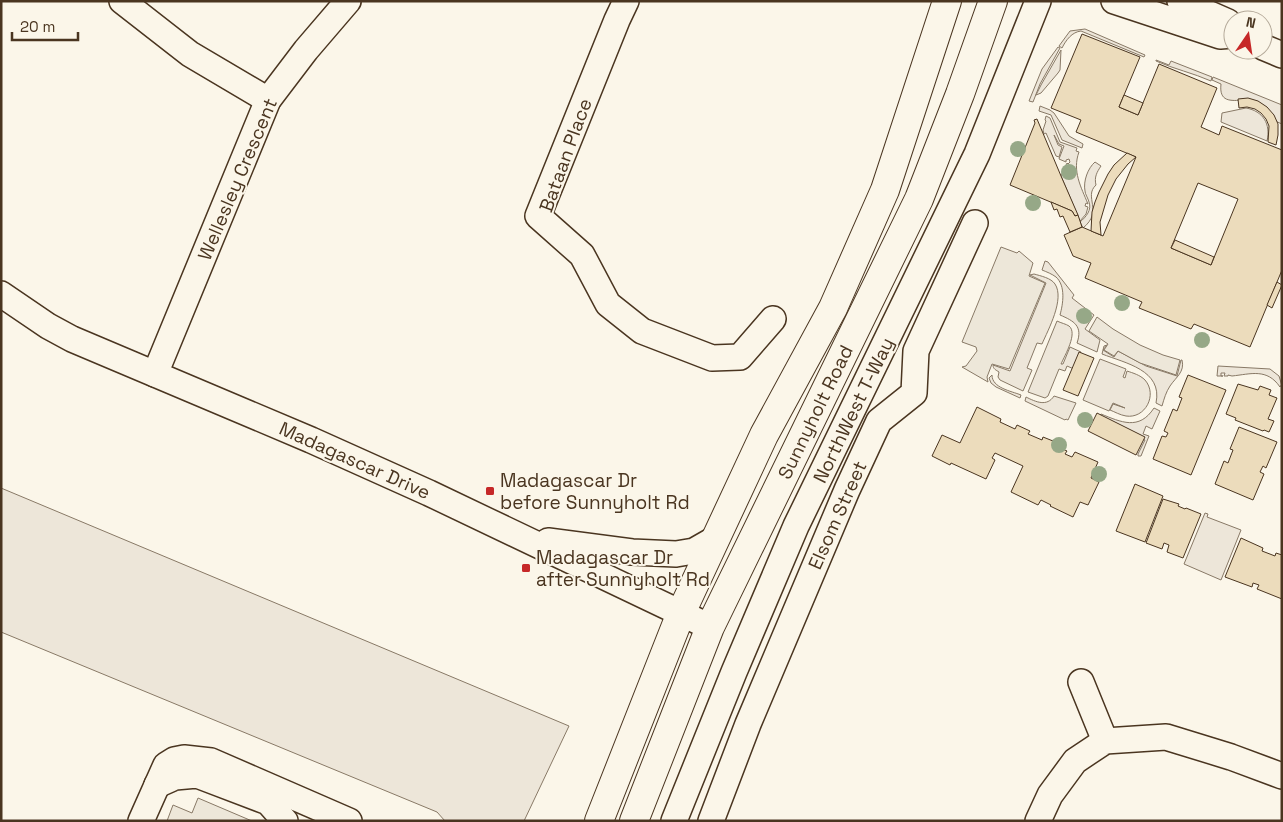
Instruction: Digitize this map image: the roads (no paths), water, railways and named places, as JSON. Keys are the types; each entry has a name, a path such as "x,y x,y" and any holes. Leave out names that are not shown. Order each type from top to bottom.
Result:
{"main road":[{"name":"Sunnyholt Road","path":"599,821 681,613 764,435 833,308 885,190 948,1"},
{"name":"Sunnyholt Road","path":"634,821 710,627 919,199 960,94 993,1"}],"street":[{"path":"122,1 190,54 268,100"},
{"name":"Wellesley Crescent","path":"155,374 268,100 306,50 348,1"},
{"name":"Bataan Place","path":"626,1 538,216 582,255 608,304 642,331 712,358 740,357 774,319"},
{"name":"NorthWest T-Way","path":"674,821 796,526 977,154 1038,1"},
{"path":"1114,1 1223,36"},
{"path":"1180,1 1223,20"},
{"name":"Elsom Street","path":"711,821 748,724 847,490 879,421 914,393 916,351 975,223"},
{"name":"Madagascar Drive","path":"1,294 48,326 72,339 328,447 525,538 710,627"},
{"path":"525,538 632,552 676,554 694,552 715,540"},
{"path":"1081,682 1105,741"},
{"path":"1038,821 1050,795 1075,761 1105,741 1166,737 1231,757 1282,776"},
{"path":"150,802 166,764 184,758 211,761 349,821"},
{"path":"150,802 174,777 197,775 268,802 285,821"},
{"path":"150,802 174,788 195,786 281,821"}],"place":[{"name":"Madagascar Dr before Sunnyholt Rd","path":"490,491"},
{"name":"Madagascar Dr after Sunnyholt Rd","path":"526,568"}]}
